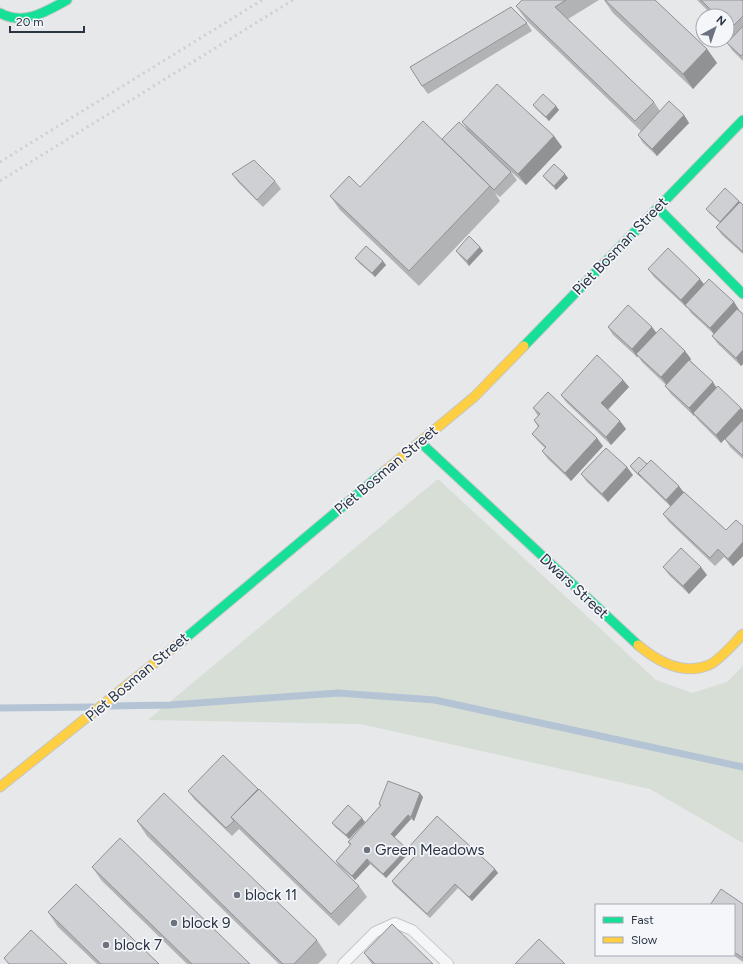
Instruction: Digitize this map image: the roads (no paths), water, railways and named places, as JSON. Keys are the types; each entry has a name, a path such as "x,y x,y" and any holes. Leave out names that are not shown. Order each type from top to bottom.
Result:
{"street":[{"path":"0,13 22,20 42,14 67,0"},
{"name":"Piet Bosman Street","path":"0,787 140,675 474,397 743,120"},
{"path":"658,208 743,294"},
{"name":"Dwars Street","path":"420,442 623,633 654,658 678,666 694,669 710,665 743,634"}],"lane":[{"path":"343,964 375,932 395,924 412,930 448,964"}],"waterway":[{"path":"110,706 170,705 338,693 435,700 743,767"},
{"path":"0,708 92,707"}],"railway":[{"path":"0,162 262,0"},
{"path":"0,181 293,0"}],"place":[{"name":"Green Meadows","path":"367,850"},
{"name":"block 11","path":"237,895"},
{"name":"block 9","path":"174,923"},
{"name":"block 7","path":"106,945"}]}
